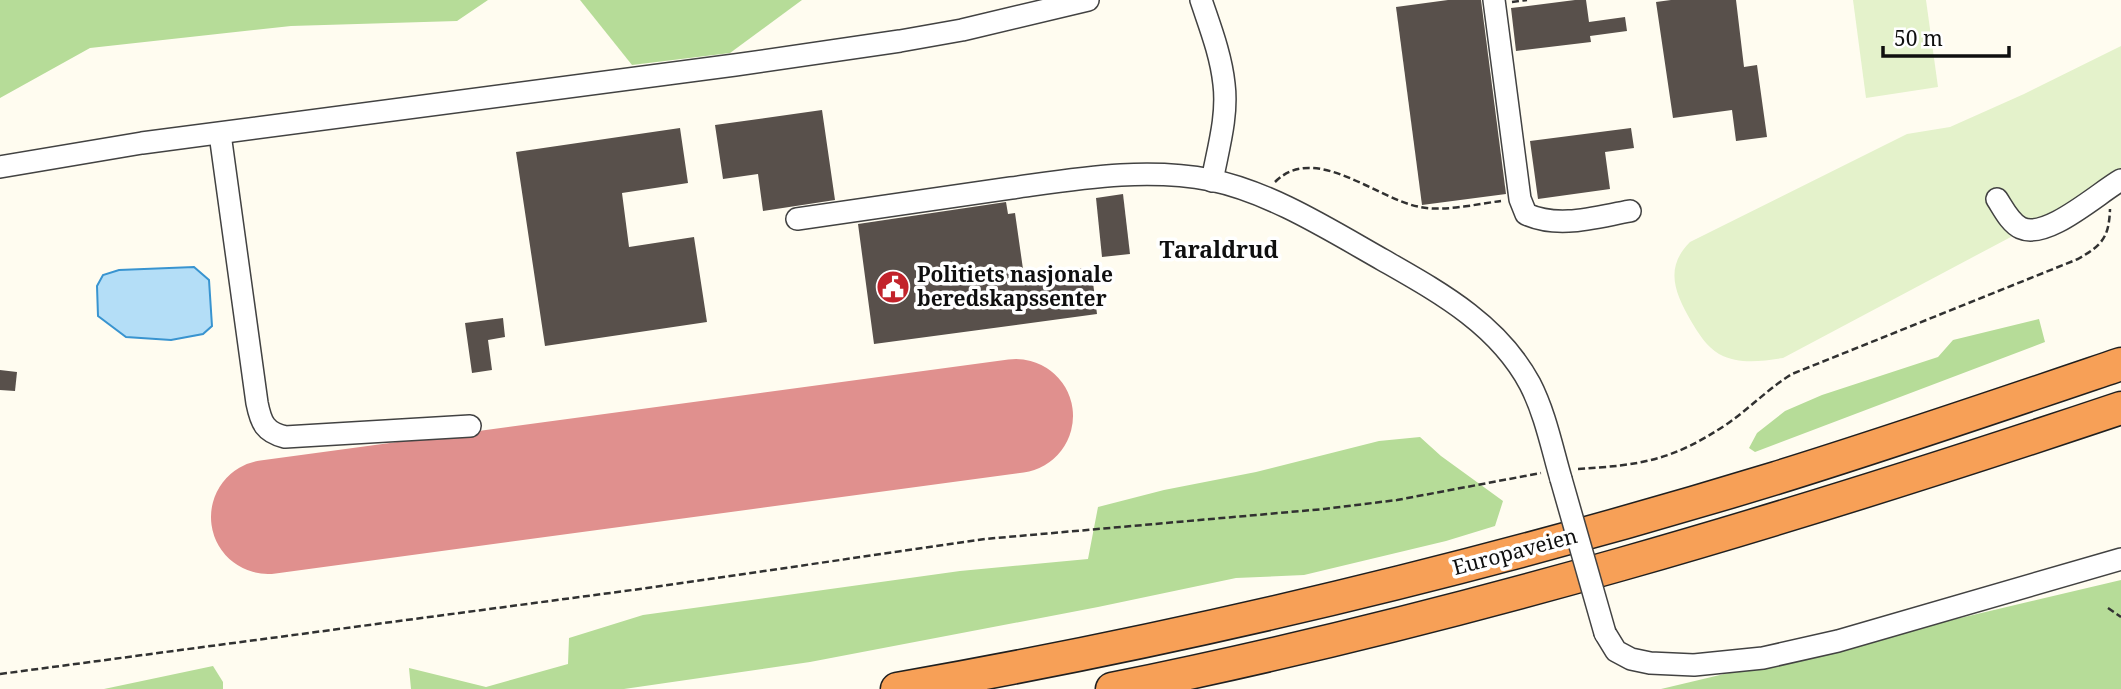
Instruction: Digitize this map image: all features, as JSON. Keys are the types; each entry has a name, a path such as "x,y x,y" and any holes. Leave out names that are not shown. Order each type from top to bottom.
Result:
{"highway":[{"name":"Europaveien","path":"897,689 1115,647 1483,561 1774,478 2121,364"},
{"name":"Europaveien","path":"1112,689 1379,629 1698,544 1954,464 2121,408"}],"street":[{"path":"0,167 142,143 900,41 962,30 1088,0"},
{"path":"1201,0 1216,45 1224,85 1225,108 1212,181"},
{"path":"1494,0 1520,199 1526,214 1551,221 1573,222 1630,211"},
{"path":"220,134 257,403 260,419 267,428 273,434 285,437 470,426"},
{"path":"797,219 1123,174 1184,176 1212,181 1265,198 1333,232 1468,313 1502,344 1531,386 1560,474 1605,633 1616,651 1631,659 1650,663 1694,665 1763,658 1870,632 2121,558"},
{"path":"1997,199 2019,227 2035,230 2058,221 2113,184"}],"path":[{"path":"0,674 640,589 985,539 1324,509 1654,461 1682,451 1728,424 1776,383 1792,374 2078,259 2095,249 2104,240 2113,184"},
{"path":"2108,608 2121,617"}],"green space":[{"path":"0,0 488,0 457,21 291,26 90,48 0,98"},
{"path":"580,0 802,0 730,53 632,65"},
{"path":"1853,0 1926,0 1938,87 1866,98"},
{"path":"2121,46 2121,174 2054,214 1783,358 1735,360 1719,354 1700,335 1680,300 1675,281 1677,261 1690,242 1907,134 1950,127"},
{"path":"2039,319 2045,342 1755,452 1749,448 1757,433 1785,411 1822,395 1938,357 1953,340"},
{"path":"1420,437 1441,456 1503,501 1495,526 1446,541 1304,575 1236,578 810,662 624,689 411,689 409,668 486,687 568,664 569,638 643,615 960,571 1088,559 1098,507 1379,441"},
{"path":"2121,580 2121,689 1661,689"},
{"path":"213,666 223,682 223,689 104,689"}],"water":[{"path":"194,267 209,280 212,326 203,334 171,340 126,337 98,316 97,286 103,275 119,270"}],"building":[{"path":"1448,0 1481,0 1506,194 1422,205 1396,7"},
{"path":"1586,0 1589,22 1625,17 1627,31 1590,36 1591,42 1516,51 1511,8"},
{"path":"1736,0 1744,67 1757,65 1767,137 1736,141 1732,110 1673,118 1656,2"},
{"path":"822,110 835,200 763,211 758,174 723,179 715,125"},
{"path":"680,128 688,183 622,193 629,247 694,237 707,322 545,346 516,152"},
{"path":"1631,128 1634,148 1605,152 1610,189 1538,199 1530,141"},
{"path":"1123,194 1130,254 1102,257 1096,198"},
{"path":"1006,202 1008,214 1015,213 1024,276 1091,267 1097,314 874,344 858,224"},
{"path":"503,318 505,337 488,340 492,370 472,373 465,323"},
{"path":"0,370 17,372 15,391 0,390"}],"runway":[{"path":"268,517 1016,416"}],"place":[{"name":"Politiets nasjonale beredskapssenter","path":"893,287"}],"district":[{"name":"Taraldrud","path":"1219,250"}]}
